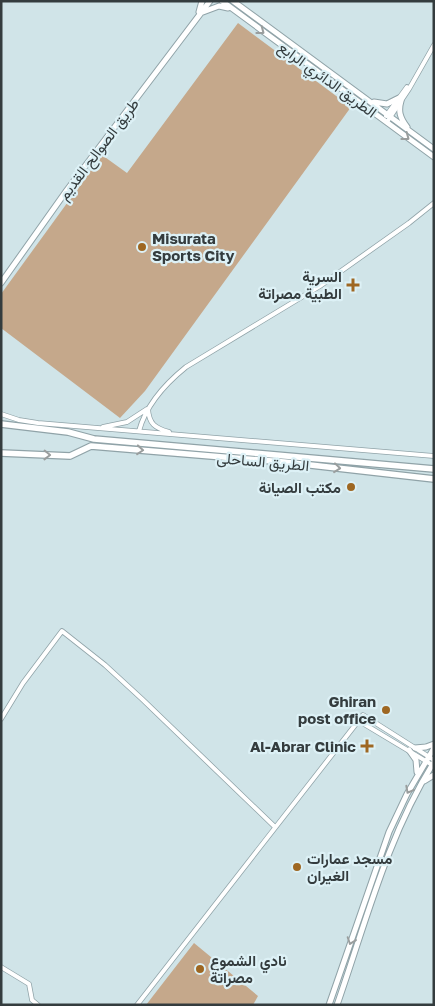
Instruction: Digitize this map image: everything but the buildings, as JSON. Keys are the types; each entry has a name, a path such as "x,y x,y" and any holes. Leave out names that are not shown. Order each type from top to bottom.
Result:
{"highway":[{"name":"الطريق الساحلى","path":"1,424 68,432 94,439 434,469"},
{"name":"الطريق الساحلى","path":"1,453 70,456 91,446 354,469 434,479"},
{"path":"186,454 187,447"}],"main road":[{"path":"199,14 202,1"},
{"name":"طريق الصوالح القديم","path":"199,14 206,1"},
{"name":"طريق الصوالح القديم","path":"1,282 66,190 210,1"},
{"name":"الطريق الدائري الرابع","path":"222,1 434,157"},
{"name":"الطريق الدائري الرابع","path":"234,1 434,149"},
{"path":"199,14 219,6 233,10"},
{"path":"369,100 383,105 400,99 400,117 414,134"},
{"path":"416,748 434,746"},
{"path":"329,1005 383,848 416,776 434,746"},
{"path":"409,750 416,760 418,768 416,776"},
{"path":"337,1005 389,851 405,814 433,763"},
{"path":"422,782 434,776"}],"street":[{"path":"385,121 411,84 434,46"},
{"path":"95,428 127,422 148,407 169,382 194,362 320,286 434,203"},
{"path":"139,431 148,407"},
{"path":"148,407 149,419 152,425 160,430 184,435"},
{"path":"1,414 29,422 434,456"},
{"path":"1,719 23,682 62,631 115,674 275,826"},
{"path":"137,1005 363,715 416,748 433,763"},
{"path":"359,721 409,750 427,758"},
{"path":"1,967 29,984 32,1000 38,1005"}],"shaded area":[{"name":"Misurata Sports City","path":"238,23 351,107 145,391 120,418 1,328 1,294 102,155 127,173"},
{"name":"نادي الشموع مصراتة","path":"194,943 258,996 253,1005 146,1005"}],"place":[{"name":"Misurata Sports City","path":"142,247"},
{"name":"السرية الطبية مصراتة","path":"353,285"},
{"name":"مكتب الصيانة","path":"351,487"},
{"name":"Ghiran post office","path":"386,710"},
{"name":"Al-Abrar Clinic","path":"367,746"},
{"name":"مسجد عمارات الغيران","path":"297,867"},
{"name":"نادي الشموع مصراتة","path":"200,969"}]}
